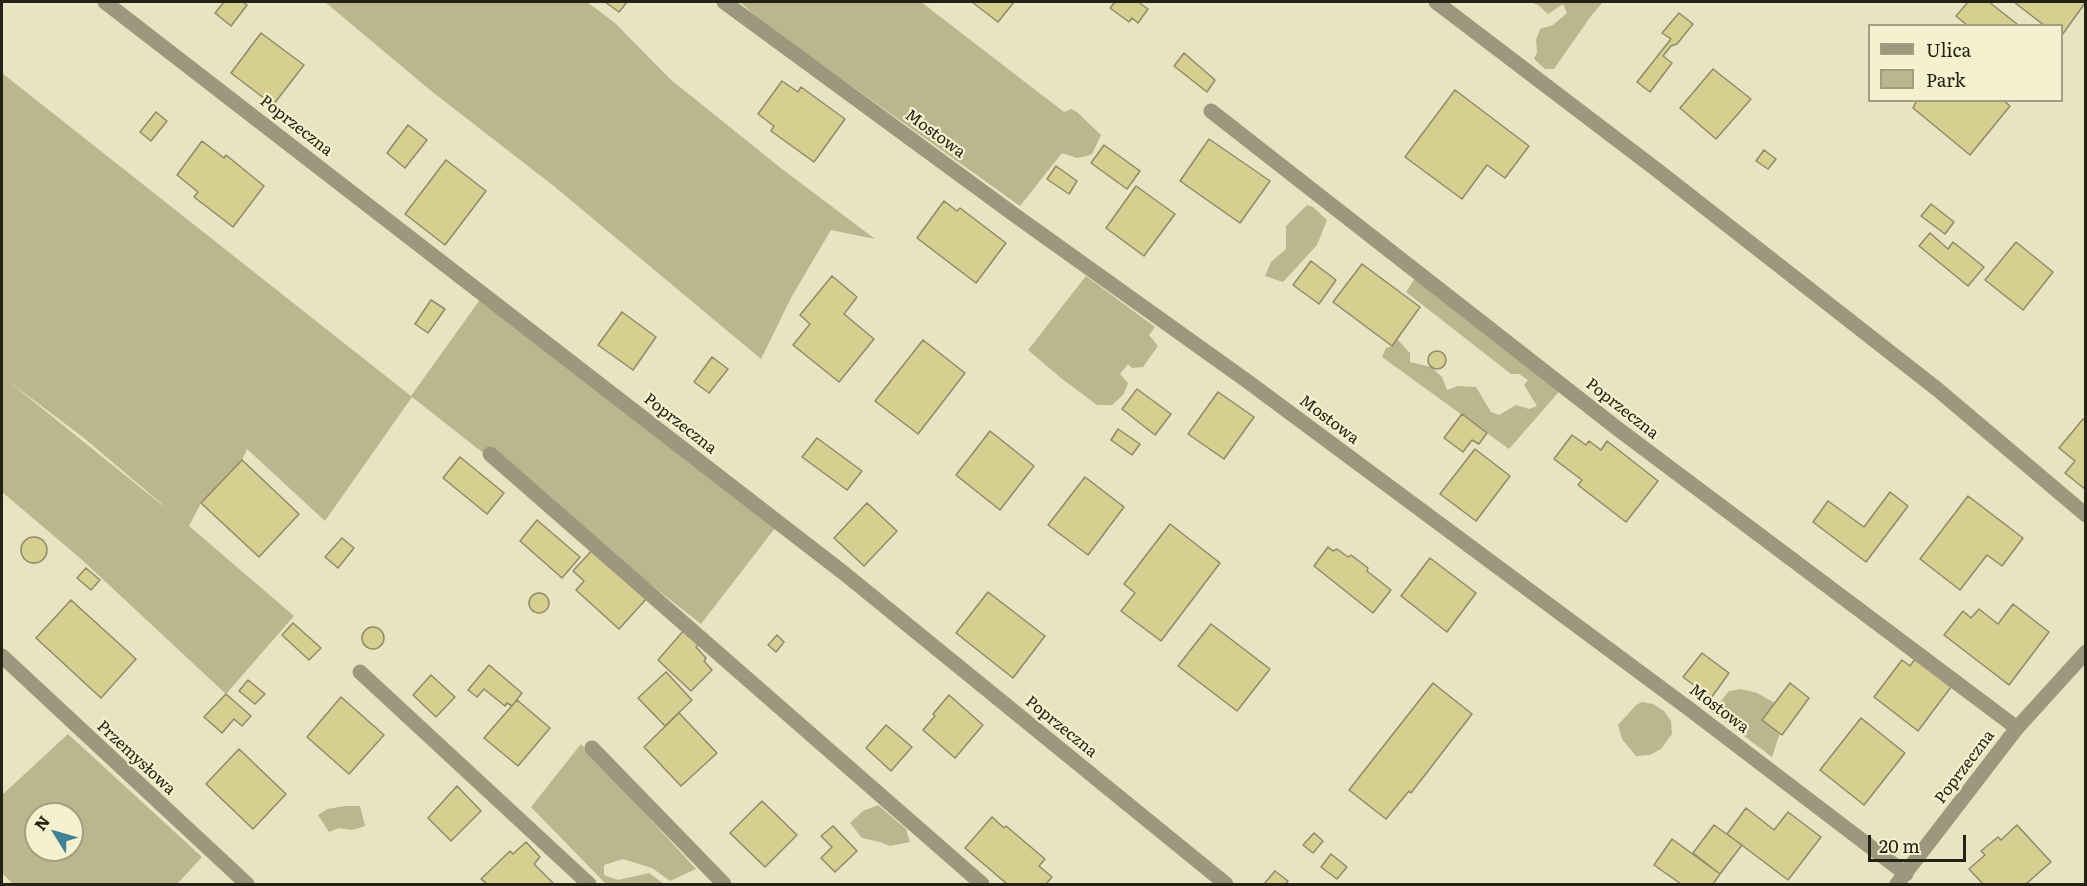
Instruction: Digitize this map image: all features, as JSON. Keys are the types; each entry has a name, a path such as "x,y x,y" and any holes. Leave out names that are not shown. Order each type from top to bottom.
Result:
{"street":[{"name":"Poprzeczna","path":"105,2 845,574 1226,885"},
{"name":"Mostowa","path":"724,2 1016,216 1247,381 1688,708 1901,879"},
{"path":"1436,2 1657,170 1937,389 2085,515"},
{"name":"Poprzeczna","path":"1211,111 1618,429 2017,728"},
{"path":"490,454 982,885"},
{"name":"Poprzeczna","path":"1901,879 2017,728 2085,652"},
{"name":"Przemysłowa","path":"2,656 247,885"},
{"path":"360,672 589,885"},
{"path":"592,748 724,885"}],"green space":[{"path":"325,2 587,2 615,23 670,79 782,169 875,239 831,230 792,296 761,359 555,187 430,90"},
{"path":"740,2 921,2 1064,112 1071,109 1077,112 1101,135 1092,154 1077,158 1062,153 1020,206 762,22"},
{"path":"1529,2 1603,2 1554,69 1545,69 1534,59 1540,29 1553,25 1567,13 1563,4 1548,14 1538,5"},
{"path":"2,73 411,396 484,294 779,523 701,624 412,397 325,521 247,449 242,460 201,503 189,526 294,616 226,694 80,558 2,492","holes":["7,380 84,438 163,505"]},
{"path":"1307,205 1313,207 1327,220 1317,245 1283,282 1265,276 1271,262 1286,249 1286,226"},
{"path":"1086,276 1155,327 1149,335 1158,346 1143,367 1132,368 1128,364 1120,374 1128,383 1124,394 1112,405 1097,405 1028,350"},
{"path":"1416,276 1564,386 1509,449 1382,357 1386,348 1392,346 1397,339 1410,353 1410,362 1431,367 1442,377 1447,390 1458,386 1476,387 1491,412 1499,415 1516,405 1529,409 1537,406 1524,385 1528,380 1519,374 1511,374 1406,292"},
{"path":"1741,689 1757,693 1775,703 1780,733 1772,757 1712,712 1729,691"},
{"path":"1642,702 1653,704 1664,711 1671,721 1672,734 1661,749 1650,755 1636,756 1622,739 1618,725 1636,705"},
{"path":"68,734 202,857 177,884 13,884 2,873 2,795"},
{"path":"581,744 696,869 670,881 652,868 623,859 604,865 604,875 618,880 649,873 664,884 606,884 531,807"},
{"path":"878,805 906,829 910,842 890,846 862,838 850,823 863,811"},
{"path":"360,806 365,826 352,830 339,828 329,832 318,815 327,809"}],"building":[{"path":"224,2 243,2 247,5 231,26 215,13"},
{"path":"605,2 627,2 619,12"},
{"path":"972,2 1014,2 998,22"},
{"path":"1115,2 1138,2 1148,9 1138,23 1132,18 1129,22 1110,8"},
{"path":"1968,2 1989,2 2017,24 1966,24 1956,16"},
{"path":"2014,2 2085,3 2063,34 2063,24 2042,24"},
{"path":"1679,13 1693,24 1677,44 1671,46 1663,56 1672,63 1650,92 1637,82 1671,39 1662,33"},
{"path":"261,33 304,65 273,105 231,73"},
{"path":"1184,53 1215,80 1207,92 1174,66"},
{"path":"1713,69 1751,99 1716,139 1680,108"},
{"path":"782,81 798,92 801,87 845,119 814,162 771,131 774,126 758,114"},
{"path":"1455,90 1529,146 1505,178 1487,165 1462,199 1405,157"},
{"path":"1916,102 2005,102 2010,106 1970,155 1913,108"},
{"path":"156,112 167,121 151,141 140,132"},
{"path":"408,125 427,140 405,168 387,153"},
{"path":"1209,139 1270,181 1240,223 1180,181"},
{"path":"202,141 224,158 226,155 264,186 233,227 194,197 198,192 177,175"},
{"path":"1104,145 1140,171 1127,189 1091,163"},
{"path":"1764,150 1776,159 1768,169 1756,161"},
{"path":"446,160 486,191 445,245 405,214"},
{"path":"1056,166 1077,181 1069,194 1047,179"},
{"path":"1136,186 1175,214 1144,256 1106,228"},
{"path":"944,201 957,211 960,208 1006,243 976,283 917,238"},
{"path":"1931,204 1954,222 1945,234 1921,216"},
{"path":"1930,233 1948,249 1953,242 1984,267 1968,286 1919,246"},
{"path":"2016,242 2053,272 2023,310 1985,280"},
{"path":"1311,261 1336,280 1319,304 1293,285"},
{"path":"1362,264 1420,307 1392,346 1333,302"},
{"path":"832,276 857,297 844,314 874,339 839,382 793,345 810,324 800,315"},
{"path":"431,300 445,309 428,333 415,324"},
{"path":"622,312 656,337 633,370 598,345"},
{"path":"923,340 965,373 918,434 875,401"},
{"path":"1437,351 1443,354 1446,360 1443,366 1437,369 1431,366 1428,360 1431,354"},
{"path":"712,357 728,369 709,393 694,382"},
{"path":"1137,389 1171,414 1155,435 1122,409"},
{"path":"1218,392 1254,417 1224,459 1188,434"},
{"path":"1462,414 1487,433 1479,444 1472,440 1463,452 1444,438"},
{"path":"2083,419 2086,421 2086,490 2065,473 2075,461 2059,448"},
{"path":"1118,429 1140,444 1132,455 1111,440"},
{"path":"990,431 1034,466 1000,510 956,475"},
{"path":"1572,435 1586,445 1589,441 1601,450 1607,441 1658,481 1626,522 1578,485 1582,480 1554,459"},
{"path":"817,438 862,471 847,490 802,457"},
{"path":"1475,449 1510,476 1476,521 1440,494"},
{"path":"460,457 504,493 487,514 443,478"},
{"path":"242,460 299,514 259,557 201,503"},
{"path":"1085,477 1124,507 1088,555 1048,525"},
{"path":"1890,492 1908,506 1866,562 1813,522 1828,501 1864,527"},
{"path":"1968,496 2023,538 2002,566 1987,555 1960,590 1920,559"},
{"path":"867,503 897,531 864,566 834,538"},
{"path":"537,520 580,557 562,578 520,541"},
{"path":"1170,524 1220,563 1161,641 1121,611 1135,593 1124,584"},
{"path":"34,537 44,540 47,550 44,560 34,563 24,560 21,550 24,540"},
{"path":"342,538 354,548 338,568 325,557"},
{"path":"1328,547 1333,551 1337,549 1348,557 1351,555 1391,590 1373,613 1314,566"},
{"path":"594,548 648,597 619,629 576,590 584,581 573,571"},
{"path":"1430,558 1476,593 1447,632 1401,596"},
{"path":"86,568 100,580 91,590 77,578"},
{"path":"988,592 1045,636 1013,678 956,633"},
{"path":"539,593 546,596 549,603 546,610 539,613 532,610 529,603 532,596"},
{"path":"71,600 136,659 101,698 36,638"},
{"path":"2013,604 2049,632 2009,685 1944,635 1963,611 1971,618 1979,609 1998,624"},
{"path":"293,623 321,648 309,660 282,635"},
{"path":"1211,624 1270,669 1237,711 1178,666"},
{"path":"373,627 381,630 384,638 381,646 373,649 365,646 362,638 365,630"},
{"path":"685,629 701,643 696,647 706,658 704,661 712,670 691,691 658,660"},
{"path":"777,635 784,642 776,652 768,645"},
{"path":"1702,653 1729,673 1711,698 1683,677"},
{"path":"1915,659 1951,687 1918,731 1874,697 1902,660 1910,666"},
{"path":"489,665 522,693 512,706 507,703 505,706 484,689 477,697 468,690"},
{"path":"666,672 692,700 665,726 638,698"},
{"path":"431,675 455,697 436,717 413,695"},
{"path":"248,680 265,694 255,704 239,691"},
{"path":"1433,683 1472,714 1411,793 1409,791 1386,819 1349,790"},
{"path":"1790,683 1809,698 1782,735 1762,720"},
{"path":"226,694 251,716 242,726 234,719 222,733 204,717"},
{"path":"949,695 983,725 955,758 923,730"},
{"path":"341,697 384,735 349,774 307,737"},
{"path":"517,700 550,728 518,766 484,738"},
{"path":"679,713 717,753 681,786 644,747"},
{"path":"1861,718 1905,753 1864,805 1820,770"},
{"path":"886,725 912,747 891,771 866,748"},
{"path":"239,749 286,794 253,829 206,784"},
{"path":"457,786 481,811 451,841 428,818"},
{"path":"762,801 797,835 765,867 730,833"},
{"path":"1746,808 1774,830 1788,812 1821,837 1788,880 1727,834"},
{"path":"992,817 1045,859 1039,866 1052,877 1046,884 1007,884 965,848"},
{"path":"1714,825 1742,845 1720,874 1693,853"},
{"path":"2017,825 2051,862 2026,884 1983,884 1969,869 1985,855 1981,851 1998,837 2001,840"},
{"path":"833,826 857,851 835,872 821,858 832,847 821,836"},
{"path":"1314,833 1323,841 1313,853 1303,845"},
{"path":"1672,839 1720,874 1713,884 1681,884 1654,865"},
{"path":"526,842 540,857 534,864 554,884 487,884 481,879 510,851 513,854"},
{"path":"1331,854 1347,867 1337,879 1321,867"},
{"path":"1275,871 1288,881 1285,884 1264,884"}]}
